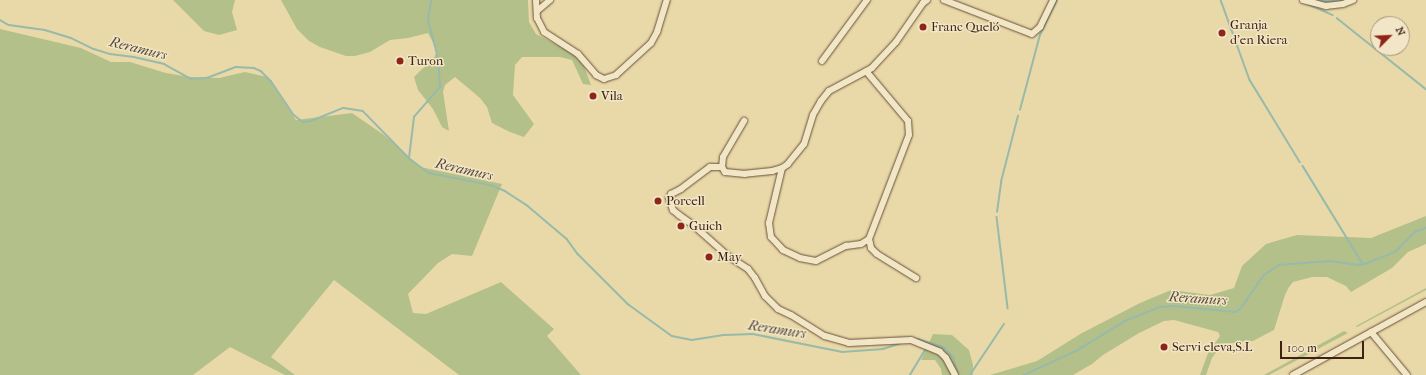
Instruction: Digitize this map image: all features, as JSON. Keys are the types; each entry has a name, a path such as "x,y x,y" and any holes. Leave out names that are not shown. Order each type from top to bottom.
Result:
{"street":[{"path":"536,0 537,18 544,32 575,51 596,75 604,79 616,75 651,42 657,32 667,0"},
{"path":"537,11 550,0"},
{"path":"822,61 867,0"},
{"path":"744,121 723,157 722,166 725,172 746,174 782,168 798,154 804,144 813,115 821,101 829,92 872,68 888,51 927,0"},
{"path":"944,0 1032,34 1040,27 1053,0"},
{"path":"1303,0 1326,6 1343,4 1353,0"},
{"path":"866,72 908,121 908,135 869,239 871,248 877,254 916,278"},
{"path":"722,166 705,170 681,189 671,194 670,204 673,210 728,256 748,269 765,296 778,309 791,315 825,336 843,341 864,343 898,339 911,340 940,352 946,358 955,375"},
{"path":"782,168 769,223 771,238 783,250 800,258 816,261 846,246 861,244 869,239"},
{"path":"1293,375 1426,302"},
{"path":"1371,332 1407,375"}],"green space":[{"path":"173,0 235,0 232,12 237,30 219,35 204,31"},
{"path":"281,0 528,0 529,22 536,34 572,53 584,66 591,85 583,84 572,60 560,57 522,57 515,65 513,95 534,124 524,137 492,123 487,107 480,98 455,77 445,85 443,92 449,131 442,127 433,109 418,90 414,77 433,61 437,50 428,33 408,38 390,40 370,52 355,56 346,56 320,47 309,41 297,29"},
{"path":"0,29 81,48 111,62 130,62 166,73 190,77 219,78 245,72 267,77 296,120 352,113 384,135 420,167 502,184 472,256 452,254 438,263 408,294 413,313 426,314 501,282 554,329 547,336 581,375 459,375 334,280 271,357 295,375 285,375 230,347 193,375 0,375"},
{"path":"1426,216 1426,244 1408,252 1392,268 1351,292 1346,286 1327,277 1312,277 1293,282 1285,295 1274,330 1253,341 1222,344 1212,358 1206,375 1200,375 1208,353 1220,336 1218,332 1174,320 1164,321 1139,333 1073,375 990,375 1037,361 1082,333 1140,303 1171,290 1210,295 1234,288 1242,266 1266,244 1297,235 1371,238"},
{"path":"1426,288 1426,290 1357,327 1356,326"},
{"path":"1344,331 1348,333 1269,375 1264,375"},
{"path":"933,334 952,335 969,350 973,365 973,375 942,375 941,369 935,360 921,360"}],"waterway":[{"path":"409,158 414,117 440,87 438,58 428,20 431,0"},
{"path":"1020,110 1040,35 1057,0"},
{"path":"1221,0 1250,80 1300,162"},
{"path":"1316,1 1343,1"},
{"path":"1308,4 1333,15"},
{"path":"1337,18 1426,89"},
{"name":"Reramurs","path":"0,20 9,25 45,30 71,38 94,49 110,54 134,57 164,64 191,79 207,78 236,67 254,68 261,71 271,81 294,115 303,122 311,121 344,108 363,111 409,158 429,173 491,185 505,191 528,206 567,239 578,254 628,304 672,336 692,340 725,335 753,334 842,352 883,349 901,343"},
{"path":"997,212 1001,182 1018,116"},
{"path":"1303,166 1363,264"},
{"path":"997,217 1008,308"},
{"name":"Reramurs","path":"1024,375 1078,350 1125,321 1160,307 1174,306 1236,312 1241,308 1264,275 1279,265 1330,261 1357,265 1365,264 1395,252 1415,232 1426,228"},
{"path":"970,375 1004,324"},
{"name":"Reramurs","path":"918,339 945,348 954,358 958,375"},
{"path":"910,375 926,348"}],"place":[{"name":"Franc Queló","path":"923,27"},
{"name":"Granja d'en Riera","path":"1222,33"},
{"name":"Turon","path":"400,61"},
{"name":"Vila","path":"593,96"},
{"name":"Porcell","path":"658,201"},
{"name":"Guich","path":"681,226"},
{"name":"May","path":"709,257"},
{"name":"Servi eleva,S.L","path":"1164,347"}]}
